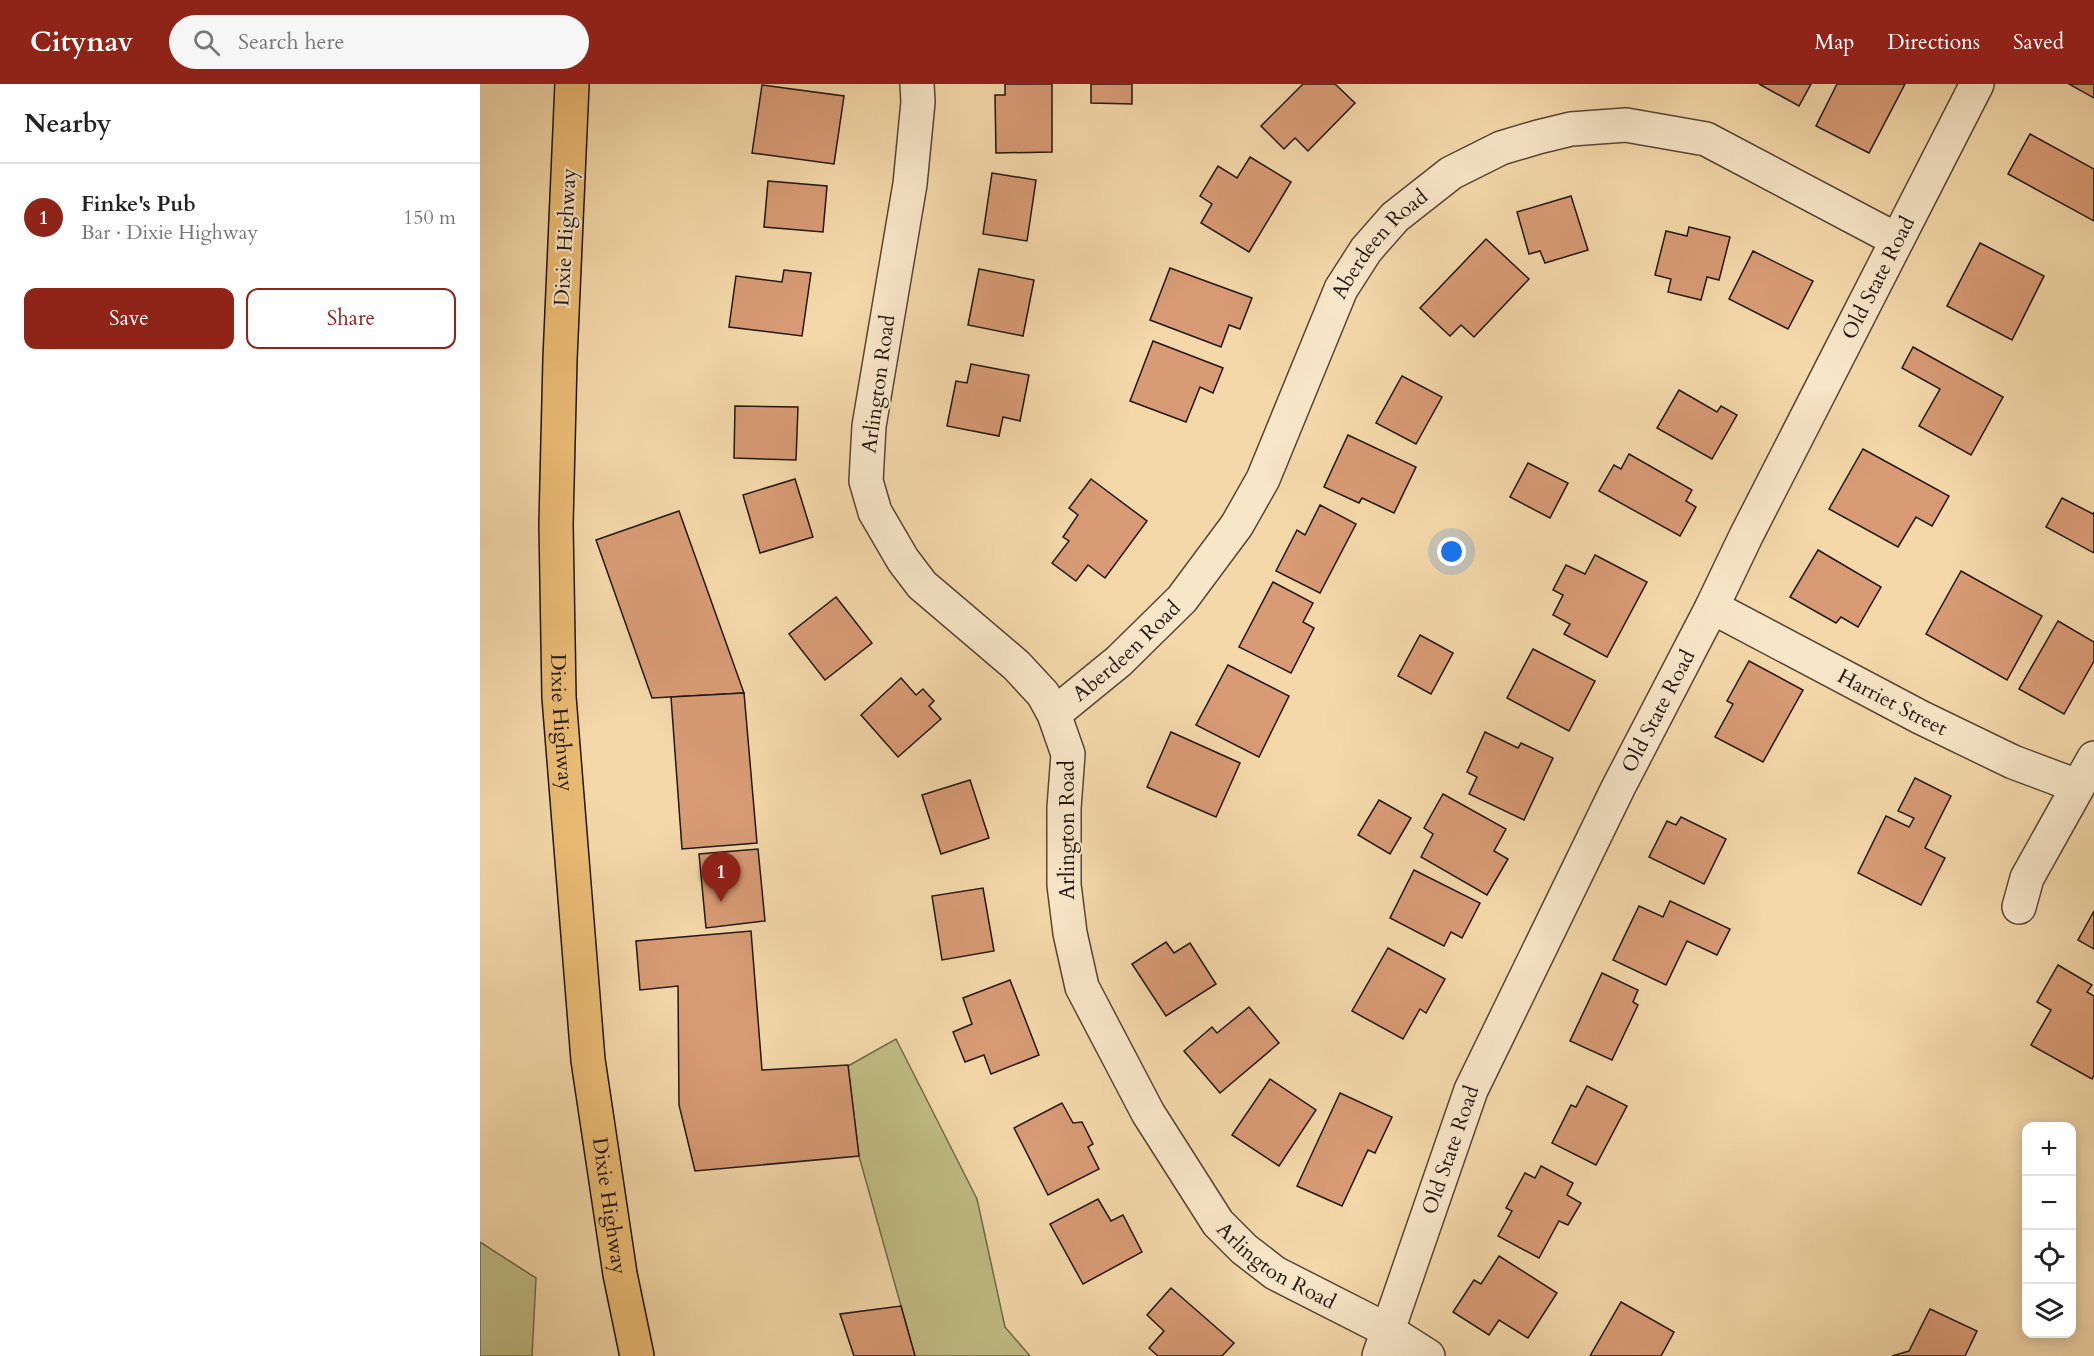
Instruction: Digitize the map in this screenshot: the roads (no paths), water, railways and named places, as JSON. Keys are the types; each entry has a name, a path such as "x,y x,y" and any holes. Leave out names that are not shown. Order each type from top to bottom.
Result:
{"main road":[{"name":"Dixie Highway","path":"572,84 556,524 559,697 588,1060 620,1274 637,1356"}],"street":[{"name":"Arlington Road","path":"917,84 918,102 910,184 869,426 867,481 875,512 903,560 922,585 1016,665 1043,694 1054,714 1068,754 1064,808 1064,885 1070,933 1082,987 1148,1113 1218,1222 1244,1249 1275,1273 1383,1343 1428,1356"},
{"name":"Old State Road","path":"1383,1343 1471,1090 1618,788 1977,84"},
{"name":"Aberdeen Road","path":"1054,714 1119,661 1182,599 1237,525 1263,479 1341,290 1366,250 1395,217 1451,173 1501,148 1538,137 1572,129 1626,125 1706,140 1897,240"},
{"name":"Harriet Street","path":"1712,607 1920,717 2013,762 2077,786"},
{"path":"2019,907 2027,878 2094,758"}],"place":[{"name":"Finke's Pub","path":"721,902"}]}
